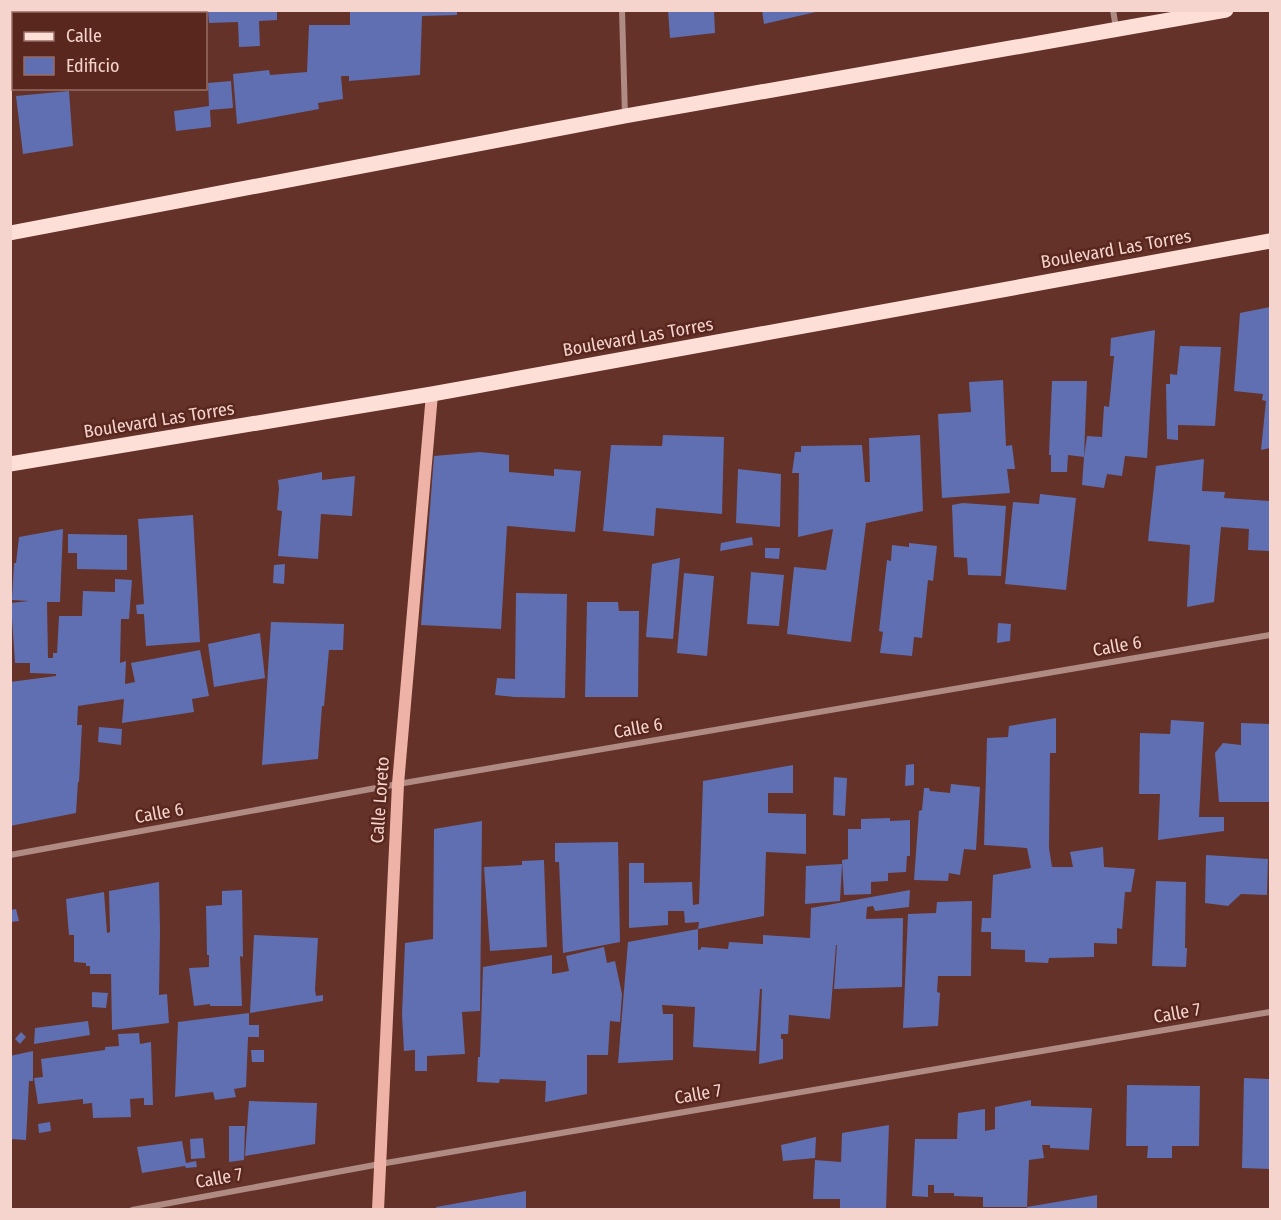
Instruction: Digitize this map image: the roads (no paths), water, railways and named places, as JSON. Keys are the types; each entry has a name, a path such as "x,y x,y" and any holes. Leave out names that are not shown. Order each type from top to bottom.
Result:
{"main road":[{"path":"10,233 625,116 1226,10"},
{"name":"Boulevard Las Torres","path":"10,464 432,394 1270,241"}],"street":[{"path":"622,10 625,116"},
{"path":"1113,10 1116,30"},
{"name":"Calle Loreto","path":"378,1209 398,784 432,394"},
{"name":"Calle 6","path":"10,855 398,784 1270,635"},
{"name":"Calle 7","path":"132,1209 380,1164 1270,1012"}]}
